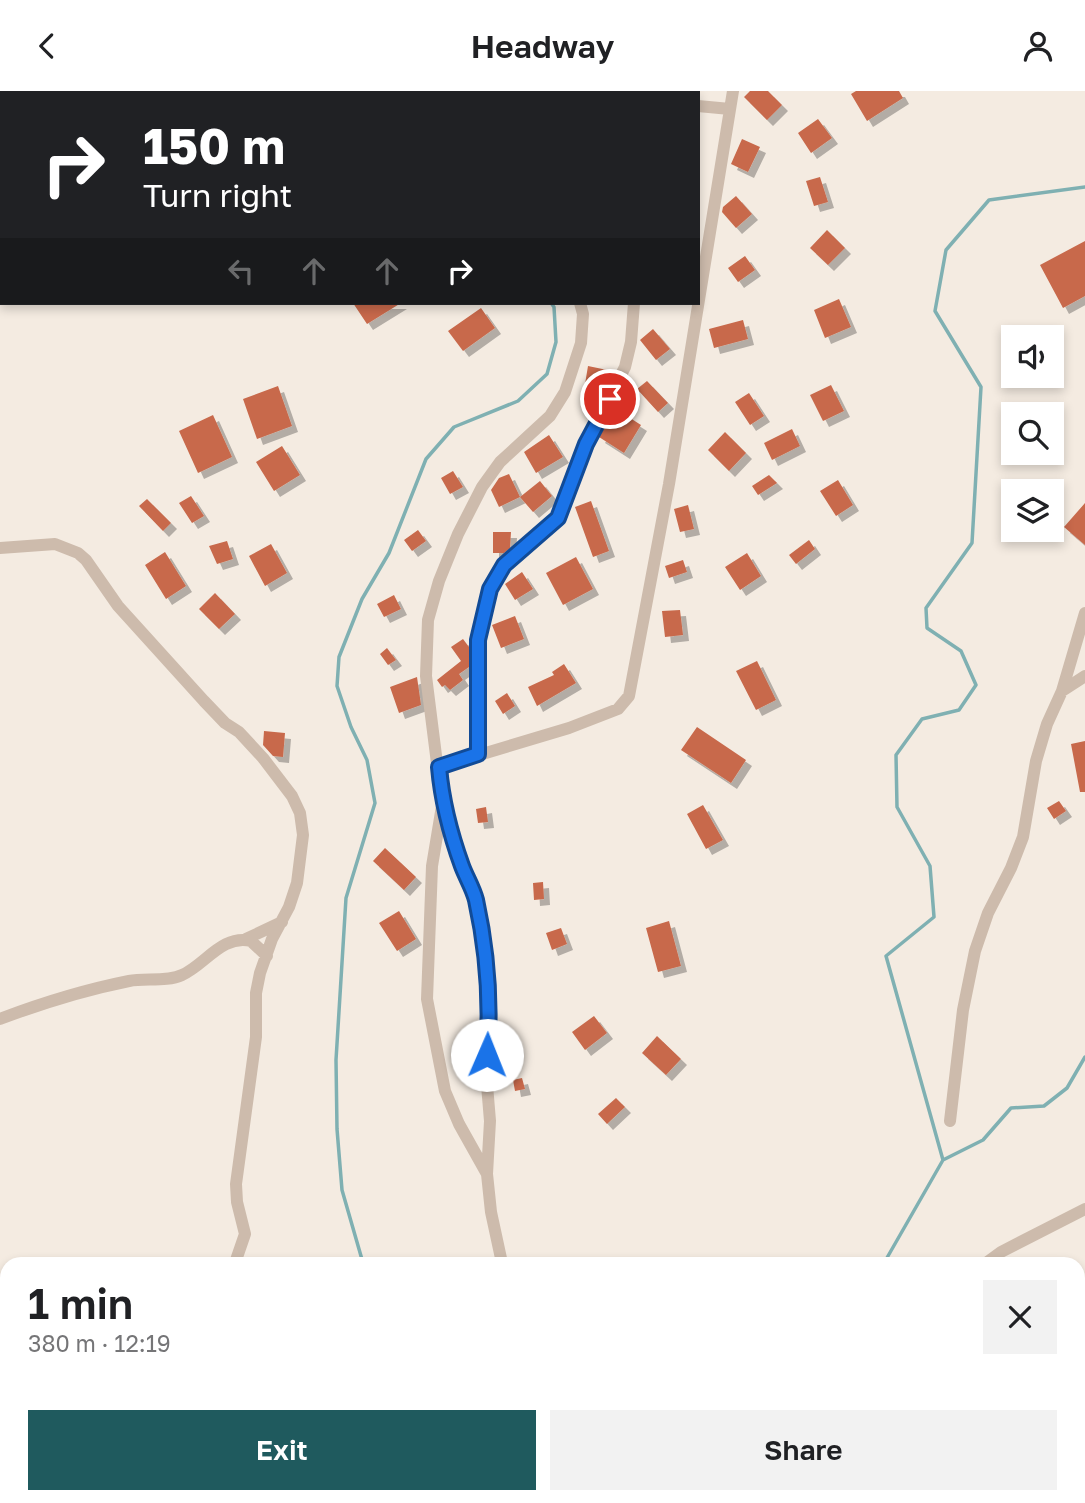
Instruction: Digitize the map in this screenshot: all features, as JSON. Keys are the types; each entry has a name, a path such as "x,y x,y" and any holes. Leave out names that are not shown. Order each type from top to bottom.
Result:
{"street":[{"path":"700,293 733,91"},
{"path":"700,106 730,109"},
{"path":"501,1257 491,1212 487,1174 490,1121 486,1073 489,1036 485,967 475,898 463,870 442,803 426,676 428,620 439,581 458,534 482,487 500,462 550,416 565,392 581,343 583,314 581,305"},
{"path":"478,754 478,640 490,589 504,565 558,518 586,444 625,367 631,342 634,305"},
{"path":"439,767 569,728 618,709 629,696 669,484 698,305"},
{"path":"0,548 55,544 86,559 118,606 211,708 239,732 292,796 300,813 303,835 298,883 272,939 256,993 256,1037 236,1184 245,1234 237,1257"},
{"path":"950,1121 963,1010 975,950 988,913 1023,837 1040,749 1047,724 1062,691 1085,614"},
{"path":"1062,691 1085,676"},
{"path":"442,803 432,866 427,999 445,1091 459,1124 487,1174"},
{"path":"0,1020 44,1003 98,988 145,978 179,977 219,947 246,939 282,922"},
{"path":"246,939 267,956"},
{"path":"994,1257 1085,1209"}],"building":[{"path":"750,91 768,91 782,105 767,120 744,97"},
{"path":"856,91 899,91 903,98 867,121 851,94"},
{"path":"818,119 832,138 811,153 798,133"},
{"path":"742,139 760,147 748,172 731,164"},
{"path":"820,177 828,202 814,206 806,181"},
{"path":"736,196 752,214 736,228 722,212 723,207"},
{"path":"827,230 845,248 828,265 810,248"},
{"path":"1085,241 1085,296 1063,308 1040,265"},
{"path":"745,256 755,270 738,282 728,268"},
{"path":"839,299 851,327 825,338 814,310"},
{"path":"354,305 398,305 367,324"},
{"path":"481,308 495,328 463,351 448,331"},
{"path":"743,320 748,339 714,348 709,329"},
{"path":"653,329 670,349 656,360 640,340"},
{"path":"588,366 612,371 602,393 584,390"},
{"path":"647,381 668,403 658,412 637,389"},
{"path":"831,385 844,411 823,421 810,395"},
{"path":"278,386 292,426 257,439 243,399"},
{"path":"749,393 764,416 750,425 735,402"},
{"path":"616,409 641,425 624,453 599,437"},
{"path":"213,415 232,457 198,473 179,431"},
{"path":"792,429 800,446 772,460 764,443"},
{"path":"725,432 746,453 729,471 708,450"},
{"path":"549,435 563,457 536,473 524,452"},
{"path":"282,446 300,475 274,491 256,462"},
{"path":"453,471 463,487 450,494 441,478"},
{"path":"509,474 520,497 499,507 491,490 499,478"},
{"path":"769,475 777,483 758,495 752,486"},
{"path":"838,480 853,505 836,516 820,491"},
{"path":"540,481 552,496 533,512 520,497"},
{"path":"191,496 204,516 192,523 179,503"},
{"path":"147,499 171,523 163,531 139,506"},
{"path":"591,501 609,551 593,557 575,507"},
{"path":"1085,503 1085,545 1064,527"},
{"path":"688,505 694,529 680,532 674,509"},
{"path":"418,530 426,541 412,551 404,540"},
{"path":"493,532 511,532 510,548 504,553 493,553"},
{"path":"809,540 815,549 796,564 789,555"},
{"path":"227,541 233,559 217,564 209,546"},
{"path":"271,544 287,573 265,586 249,556"},
{"path":"165,552 186,586 166,599 145,565"},
{"path":"747,553 761,576 740,590 725,567"},
{"path":"576,557 593,589 563,605 546,573"},
{"path":"683,560 687,572 669,578 665,566"},
{"path":"522,572 533,589 515,600 505,584"},
{"path":"215,593 235,614 219,629 199,609"},
{"path":"394,595 401,609 384,617 377,604"},
{"path":"680,610 683,635 665,637 662,611"},
{"path":"515,616 524,639 501,648 492,625"},
{"path":"463,639 469,647 469,667 459,674 463,680 450,690 445,685 442,687 437,680 461,661 451,647"},
{"path":"387,648 396,660 388,665 380,654"},
{"path":"757,661 776,700 756,710 736,671"},
{"path":"564,664 576,683 537,706 528,687 554,675 552,672"},
{"path":"417,677 421,705 399,713 390,687"},
{"path":"507,693 515,706 503,714 495,701"},
{"path":"697,727 746,760 731,783 681,750"},
{"path":"264,731 285,733 283,757 273,756 263,745"},
{"path":"1085,741 1085,792 1080,792 1071,744"},
{"path":"1059,801 1066,811 1054,819 1047,808"},
{"path":"703,805 723,840 706,849 687,814"},
{"path":"486,807 488,822 478,823 476,809"},
{"path":"385,848 416,877 404,890 373,861"},
{"path":"543,882 544,899 534,900 533,883"},
{"path":"399,911 416,939 397,951 379,923"},
{"path":"669,921 681,966 658,972 646,928"},
{"path":"561,928 567,944 552,950 546,933"},
{"path":"594,1016 607,1033 585,1050 572,1032"},
{"path":"657,1036 681,1059 666,1075 642,1053"},
{"path":"522,1078 525,1089 515,1091 513,1080"},
{"path":"616,1098 625,1107 607,1124 598,1114"}],"waterway":[{"path":"887,1257 943,1160 886,956 934,917 930,866 897,807 896,755 922,719 959,710 976,685 961,651 927,628 926,608 972,543 981,387 935,311 946,250 989,200 1085,187"},
{"path":"361,1257 342,1190 337,1129 336,1060 346,898 375,803 367,760 351,727 337,686 339,657 362,599 389,553 426,459 454,427 518,401 547,374 556,342 552,305"},
{"path":"943,1160 983,1140 1011,1108 1044,1106 1067,1088 1085,1057"}],"route":[{"path":"487,1055 487,979 481,930 475,898 463,870 442,803 439,767 478,754 478,640 490,589 504,565 558,518 586,444 610,399"}]}
